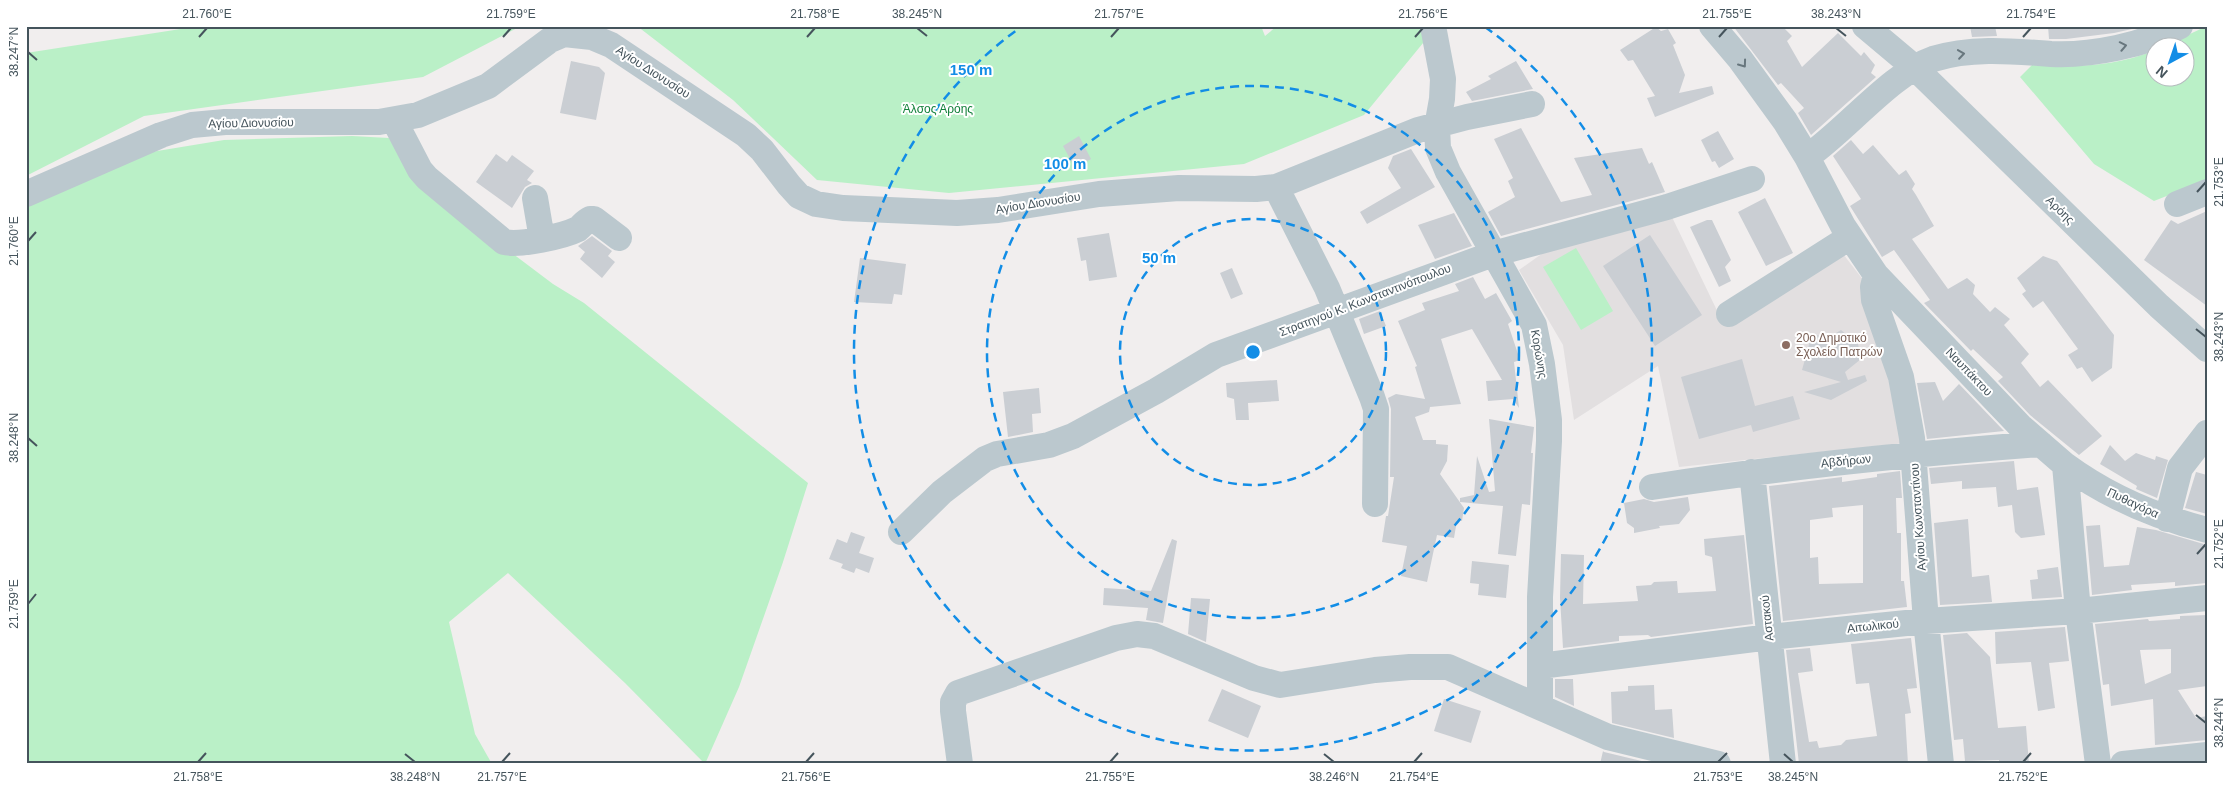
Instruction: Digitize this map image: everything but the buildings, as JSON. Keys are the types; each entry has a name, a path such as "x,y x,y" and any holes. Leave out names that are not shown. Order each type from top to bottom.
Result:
{"street":[{"name":"Κορώνης","path":"1433,26 1443,79 1436,136 1442,159 1493,254 1520,297 1534,325 1539,341 1546,391 1549,441 1540,588 1540,707"},
{"name":"Ναυπάκτου","path":"1712,26 1785,121 1807,157 1850,237 1876,275 2020,426 2064,465"},
{"name":"Αρόης","path":"1865,26 1915,68 2159,306 2207,349"},
{"path":"1807,157 1821,148 1892,84 1915,68 1939,58 1980,51 2022,51 2052,54 2082,52 2126,46 2180,26"},
{"name":"Αγίου Διονυσίου","path":"26,194 161,135 192,125 225,122 394,120 418,115 476,92 550,40 564,34 592,37 610,45 711,111 755,143 799,196 824,206 900,212 957,213 998,210 1091,195 1179,188 1256,189 1276,187 1395,138 1438,124 1532,104"},
{"path":"394,120 409,150 427,178 504,242 520,244 576,230 590,219 619,238"},
{"name":"Στρατηγού Κ. Κωνσταντινόπουλου","path":"901,532 942,492 985,459 997,454 1049,445 1073,436 1156,391 1216,355 1338,311 1432,274 1493,254 1667,207 1752,178"},
{"path":"1276,187 1338,311 1366,378 1376,409 1375,504"},
{"path":"2177,204 2207,192"},
{"path":"535,198 542,238"},
{"path":"1729,314 1850,237"},
{"name":"Αγίου Κωνσταντίνου","path":"1876,275 1872,287 1874,300 1901,377 1914,453 1926,621 1942,764"},
{"path":"2167,519 2180,468 2207,433"},
{"name":"Αβδήρων","path":"1652,487 1752,472 1914,453 2041,444"},
{"path":"2064,465 2078,611 2098,764"},
{"name":"Πυθαγόρα","path":"2064,465 2109,493 2167,519 2207,530"},
{"name":"Αστακού","path":"1752,472 1783,764"},
{"name":"Αιτωλικού","path":"1540,666 1770,637 1926,621 2078,611 2207,598"},
{"path":"960,764 953,711 953,702 958,693 1116,638 1137,634 1161,639 1254,678 1274,684 1290,685 1384,669 1448,667 1608,737 1718,764"},
{"path":"2123,764 2207,755"}],"shaded area":[{"path":"1671,215 1724,325 1840,250 1864,281 1906,443 1679,467 1658,366 1574,420 1563,345 1519,270 1557,243"}],"green space":[{"path":"200,26 521,26 423,77 144,116 26,176 26,53"},
{"name":"Άλσος Αρόης","path":"637,26 1261,26 1265,36 1277,26 1437,26 1364,115 1244,164 949,193 817,180 733,100"},
{"path":"2207,26 2207,180 2154,201 2094,164 2020,77 2032,65 2095,65 2126,60 2146,54 2146,88 2196,88 2196,38 2181,38"},
{"path":"352,136 389,138 415,180 553,284 584,303 808,483 783,562 739,687 705,764 625,683 508,573 449,622 475,734 492,764 26,764 26,203 139,154 224,140"},
{"path":"1576,248 1613,311 1581,330 1543,267"}],"place":[{"name":"20ο Δημοτικό Σχολείο Πατρών","path":"1786,345"}]}
